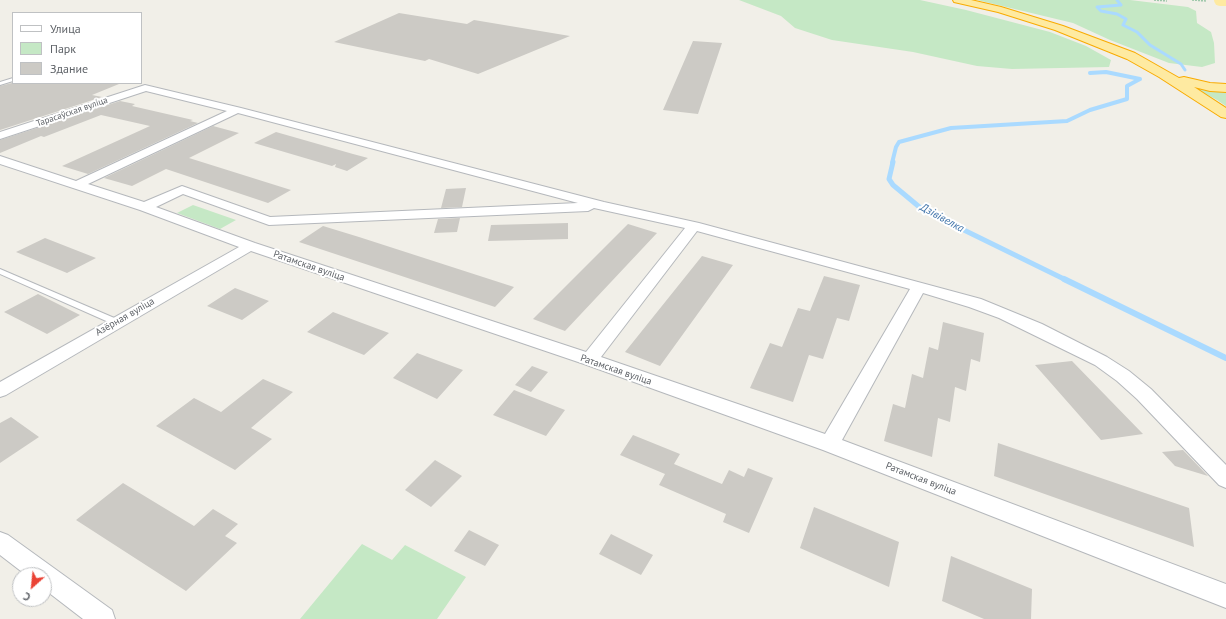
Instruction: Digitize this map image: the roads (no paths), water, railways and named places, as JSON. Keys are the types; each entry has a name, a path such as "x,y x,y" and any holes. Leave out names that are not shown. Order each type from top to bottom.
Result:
{"highway":[{"path":"958,0 1001,10 1059,28 1131,56 1164,74 1226,114"},
{"path":"1220,0 1226,0"},
{"path":"1220,0 1226,5"},
{"path":"1164,74 1198,85 1226,88"}],"street":[{"name":"Тарасаўская вуліца","path":"0,136 144,88 237,110"},
{"path":"77,185 237,110 603,206 694,226 918,286 1005,314 1036,328 1101,361 1123,376 1144,394 1226,479"},
{"name":"Ратамская вуліца","path":"0,160 145,206 250,246 590,360 830,444 1226,596"},
{"path":"145,206 182,190 269,221 603,206"},
{"path":"590,360 694,226"},
{"name":"Азёрная вуліца","path":"0,390 250,246"},
{"path":"830,444 918,286"},
{"path":"0,542 103,619"}],"lane":[{"path":"0,84 12,79"},
{"path":"0,271 116,322"}],"waterway":[{"name":"Дзівівелка","path":"1117,0 1121,5 1097,7 1101,11 1117,14 1126,19 1123,25 1137,32 1150,45 1181,64 1185,70"},
{"name":"Дзівівелка","path":"892,163 896,147 899,142 951,128 1067,121 1090,110 1127,99 1127,86 1140,79 1106,72 1090,73"},
{"name":"Дзівівелка","path":"893,162 889,179 893,185 923,210 1066,280"},
{"name":"Дзівівелка","path":"1064,279 1226,358"}]}
